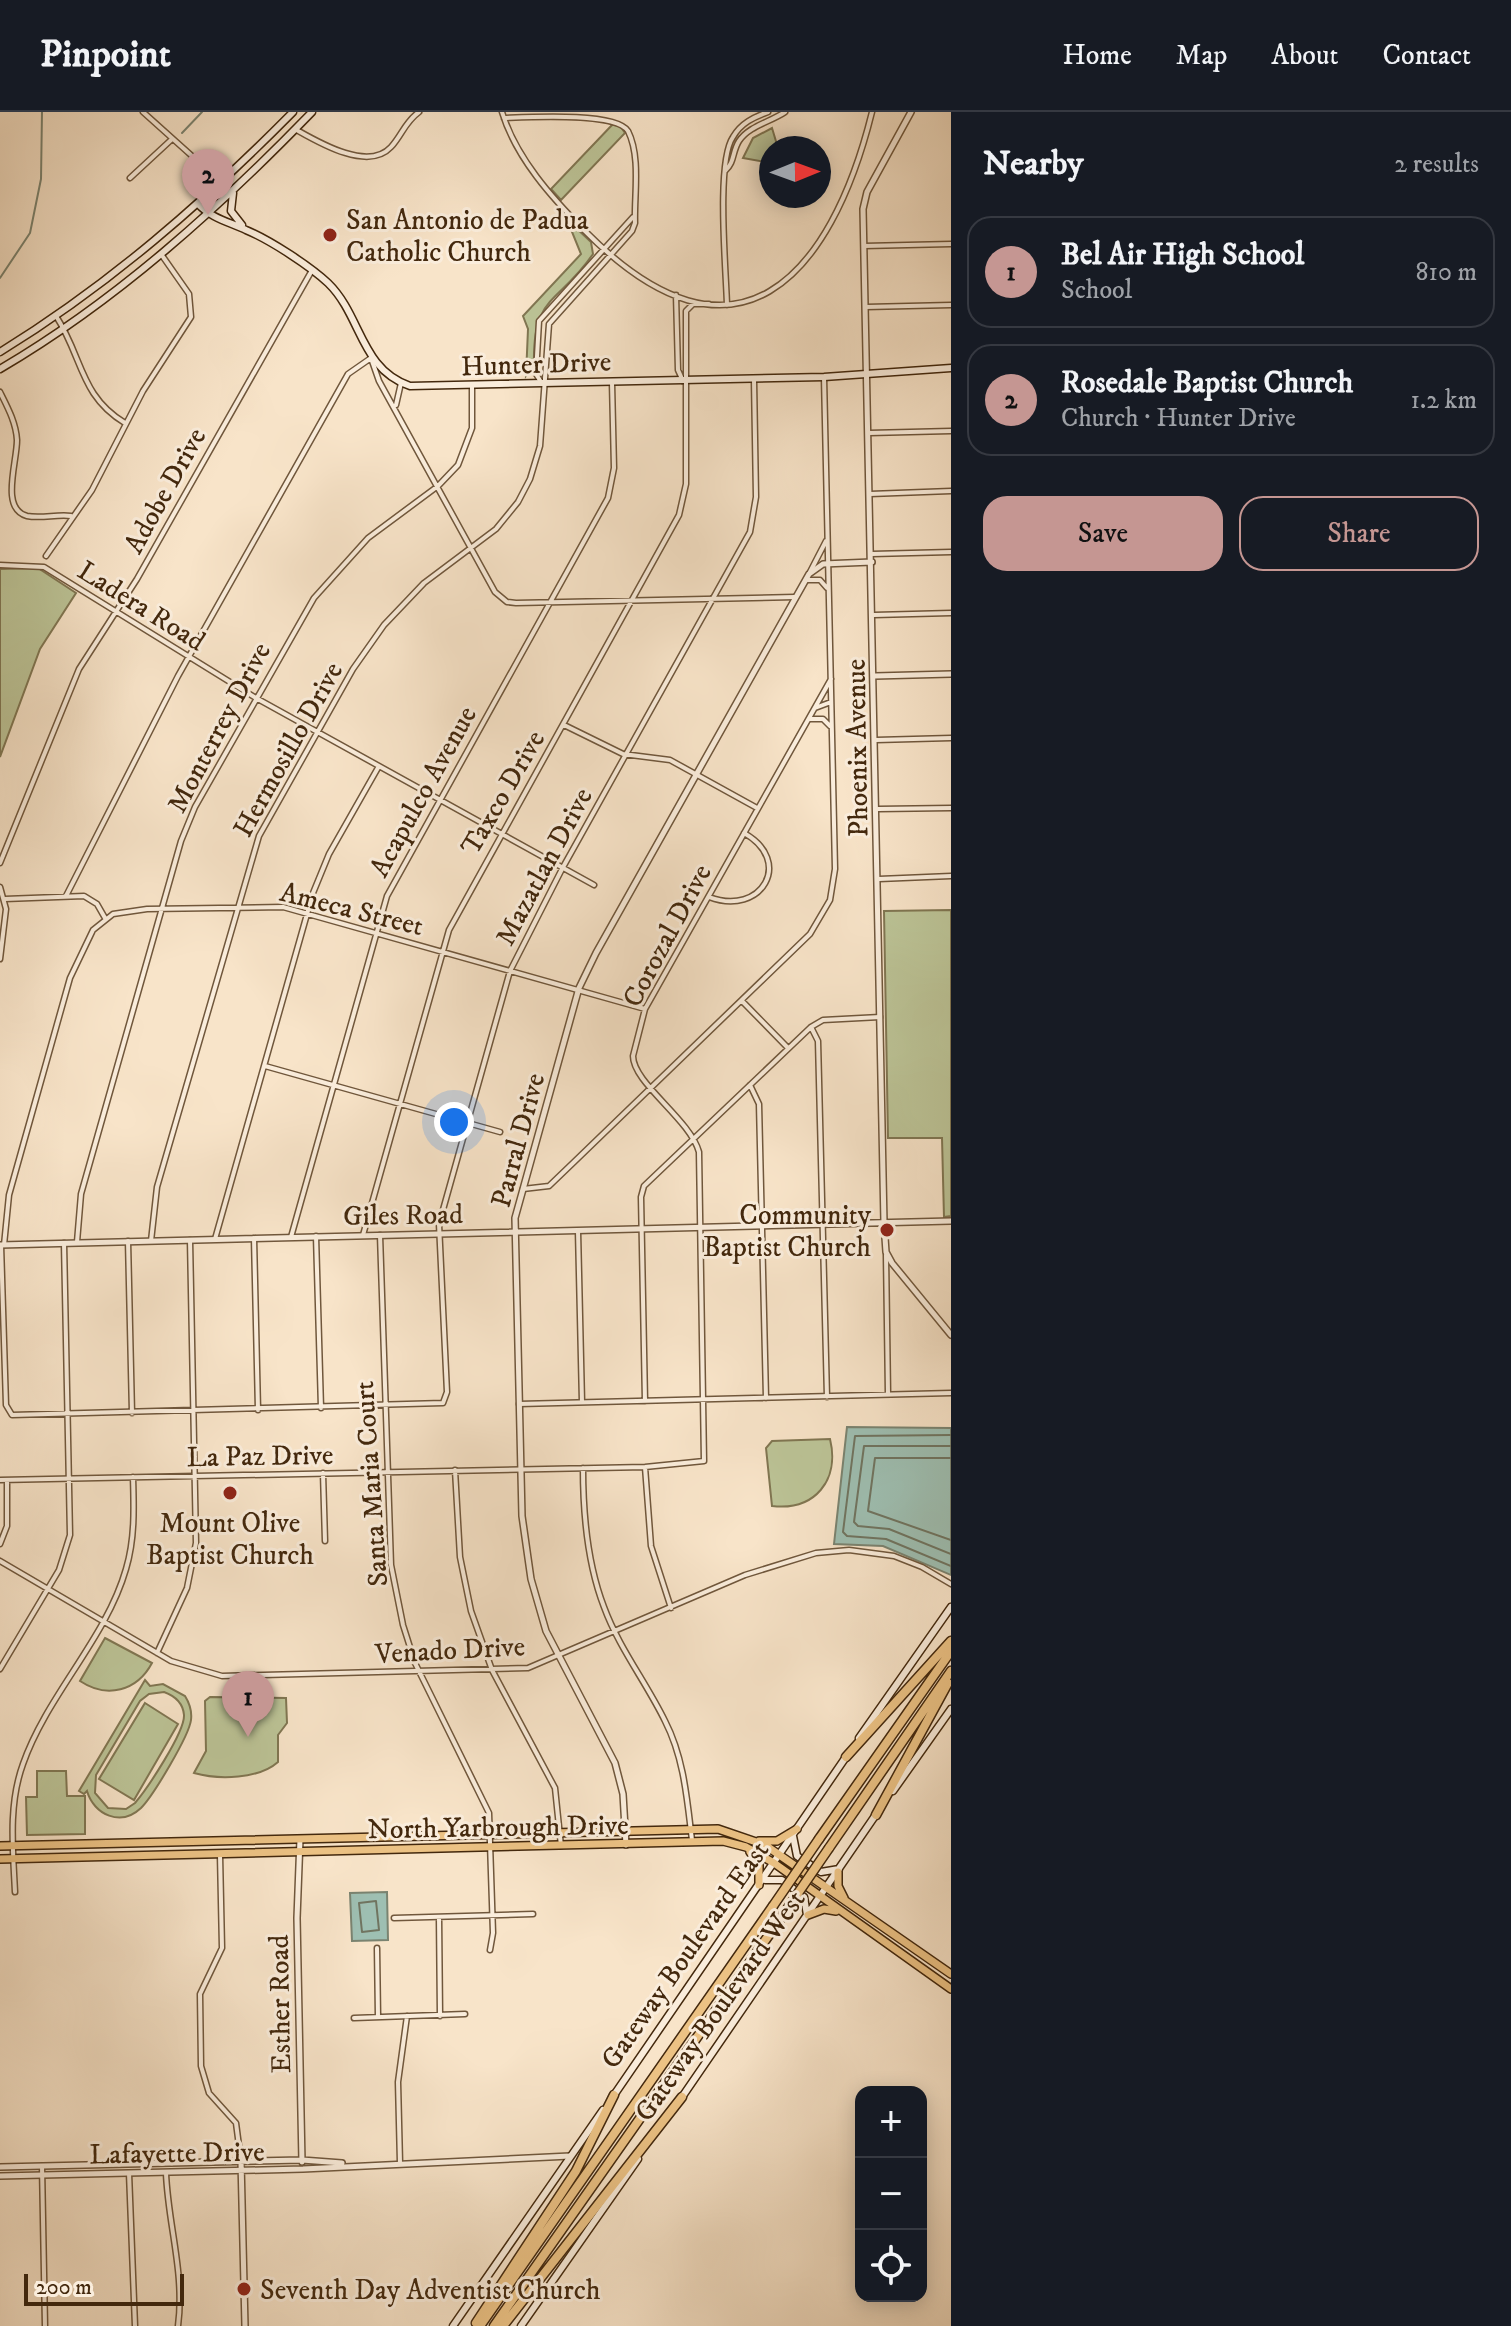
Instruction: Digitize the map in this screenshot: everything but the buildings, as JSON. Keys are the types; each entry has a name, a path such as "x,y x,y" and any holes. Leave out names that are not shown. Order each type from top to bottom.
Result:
{"highway":[{"path":"846,1757 951,1641"},
{"path":"477,2326 951,1651"},
{"path":"876,1815 951,1674"},
{"path":"494,2326 951,1674"},
{"path":"477,2326 576,2171 614,2095"},
{"path":"503,2326 682,2097"}],"main road":[{"path":"0,352 56,316 150,247 222,183 293,112"},
{"path":"0,369 63,327 161,254 233,191 312,112"},
{"path":"233,191 231,211 248,230"},
{"path":"198,204 206,213 248,230 328,283 371,358 390,378 401,383"},
{"name":"Hunter Drive","path":"401,383 418,387 612,383 824,377 951,368"},
{"name":"Gateway Boulevard East","path":"453,2326 951,1607"},
{"name":"Gateway Boulevard West","path":"521,2326 951,1709"},
{"name":"North Yarbrough Drive","path":"0,1846 727,1830 756,1840 821,1897 951,1989"},
{"path":"756,1840 777,1841 795,1833 797,1856 821,1872 840,1870 838,1886 848,1903"},
{"path":"418,1837 418,1850"},
{"name":"North Yarbrough Drive","path":"0,1859 626,1846 692,1840 723,1841 777,1859 827,1889 951,1974"},
{"path":"746,1847 759,1865 760,1883 771,1878 782,1880 804,1897 807,1917 824,1909 841,1912"}],"street":[{"path":"143,112 222,183"},
{"path":"295,129 321,143 370,157 389,150 408,120 419,112"},
{"path":"727,305 724,161 732,137 751,118 768,112"},
{"path":"725,171 732,164 739,142 756,126 783,112 791,112"},
{"path":"686,318 693,304 727,305 755,301 777,290 808,259 845,196 862,152 872,112"},
{"name":"Phoenix Avenue","path":"888,1395 864,246 867,192 911,112"},
{"path":"543,384 547,373 549,324 611,256 632,231 635,215 634,151 629,132 619,121 603,115 503,115 536,176 603,249 611,256 640,277 676,295 709,304"},
{"path":"130,178 171,140"},
{"path":"543,384 536,374 539,321 635,215"},
{"path":"864,246 951,244"},
{"path":"46,556 92,490 125,423 191,317 189,294 161,254"},
{"name":"Adobe Drive","path":"0,863 76,676 311,272"},
{"path":"676,295 678,370 683,381"},
{"path":"683,381 688,370 684,297"},
{"path":"866,307 951,305"},
{"path":"56,316 76,351 90,393 104,410 125,423"},
{"path":"66,896 190,658 348,374 371,358 379,381 495,592 504,600 548,603 795,597"},
{"path":"523,1189 549,1186 810,934 830,900 835,869 824,377"},
{"name":"Mazatlan Drive","path":"384,1407 437,1406 446,1400 439,1224 510,971 562,869 714,599 754,520 754,379"},
{"name":"Taxco Drive","path":"363,1235 442,951 453,922 633,601 683,505 683,381"},
{"path":"396,408 401,383"},
{"name":"Acapulco Avenue","path":"291,1237 374,933 392,886 548,603 597,521 611,489 614,468 612,383"},
{"name":"Hermosillo Drive","path":"151,1241 157,1187 255,845 353,669 384,625 424,583 472,549 510,513 530,479 542,434 543,384"},
{"name":"Monterrey Drive","path":"77,1242 81,1194 162,909 195,807 303,615 327,582 381,527 454,471 467,447 472,428 472,386"},
{"path":"0,392 16,435 15,455 4,489 7,502 23,515 71,516"},
{"path":"869,433 951,431"},
{"path":"870,494 951,491"},
{"name":"Parral Drive","path":"626,1846 623,1794 615,1763 557,1657 537,1605 528,1564 520,1469 515,1232 523,1189 579,988 827,539"},
{"path":"872,554 951,552"},
{"path":"827,564 872,562"},
{"name":"Parral Drive","path":"808,577 827,564"},
{"name":"Ladera Road","path":"0,565 44,567 256,698 594,885"},
{"path":"808,577 820,580 829,592"},
{"path":"874,615 951,613"},
{"path":"875,676 951,674"},
{"name":"Corozal Drive","path":"695,1138 632,1062 645,1009 831,679"},
{"path":"813,710 831,702"},
{"path":"808,719 823,719 832,729"},
{"path":"564,725 628,755 670,760 757,808"},
{"path":"876,740 951,738"},
{"path":"215,1239 307,914 324,865 379,766"},
{"path":"878,809 951,808"},
{"path":"709,897 723,903 743,902 758,893 765,883 769,868 765,851 744,833"},
{"path":"879,879 951,876"},
{"path":"0,887 3,900 0,959"},
{"path":"3,900 66,896 89,898 105,918 85,941 70,978 9,1195 2,1245 5,1394 10,1413 18,1416 384,1407"},
{"name":"Ameca Street","path":"105,918 122,911 277,906 579,988 645,1009"},
{"path":"742,1001 788,1048"},
{"path":"645,1401 641,1229 644,1186 811,1027 827,1019 880,1017"},
{"path":"811,1027 818,1041 827,1397"},
{"path":"265,1066 500,1132"},
{"path":"750,1085 758,1097 766,1398"},
{"path":"695,1138 706,1400"},
{"name":"Giles Road","path":"2,1245 951,1221"},
{"path":"578,1231 582,1402"},
{"name":"Santa Maria Court","path":"380,1235 389,1540 396,1595 420,1673 486,1805 491,1835 493,1915 490,1950"},
{"path":"316,1236 321,1408"},
{"path":"254,1238 258,1410"},
{"path":"157,1653 179,1608 192,1568 197,1520 190,1240"},
{"path":"128,1241 132,1413"},
{"path":"0,1669 67,1548 70,1479 64,1243"},
{"path":"886,1252 951,1335"},
{"path":"519,1404 951,1393"},
{"name":"La Paz Drive","path":"0,1480 694,1465 704,1461 707,1455 706,1400"},
{"path":"645,1467 651,1546 671,1608"},
{"path":"583,1468 588,1547 614,1633 673,1738 685,1785 692,1840"},
{"path":"455,1470 457,1526 464,1582 492,1670 555,1788 561,1846"},
{"path":"323,1473 325,1541"},
{"path":"15,1892 14,1799 28,1750 119,1590 129,1559 134,1523 133,1477"},
{"path":"0,1544 7,1526 7,1480"},
{"name":"Venado Drive","path":"0,1561 157,1653 186,1668 222,1676 528,1668 776,1563 834,1551 894,1556 922,1567 951,1584"},
{"name":"Esther Road","path":"300,1839 297,1918 303,2169"},
{"path":"220,1855 222,1948 200,1994 201,2066 209,2093 236,2123 242,2171 245,2326"},
{"path":"394,1918 533,1914"},
{"path":"439,1917 440,2016"},
{"path":"377,1948 378,2017"},
{"path":"354,2018 465,2014"},
{"path":"400,2163 398,2082 407,2016"},
{"name":"Lafayette Drive","path":"0,2176 303,2169 355,2164 570,2156"},
{"name":"Lafayette Drive","path":"0,2167 302,2160 355,2164"},
{"path":"42,2166 45,2326"},
{"path":"129,2173 135,2326"},
{"path":"166,2173 169,2221 180,2267 178,2326"}],"green space":[{"path":"618,123 625,133 561,200 551,189 613,124"},
{"path":"772,128 774,136 759,136 759,161 743,158 753,138"},
{"path":"574,226 591,242 593,254 543,312 537,325 534,366 526,376 528,329 523,316 581,254 570,227"},
{"path":"38,568 76,593 40,649 0,757 0,569"},
{"path":"951,910 951,1216 944,1217 942,1138 888,1138 884,911"},
{"path":"830,1439 831,1467 821,1490 801,1503 772,1506 766,1448 772,1441"},
{"path":"105,1638 152,1663 146,1673 130,1686 101,1690 80,1681"},
{"path":"145,1680 150,1686 163,1684 185,1696 191,1711 189,1728 170,1766 141,1808 125,1817 109,1816 96,1806 87,1791 84,1794 79,1791","holes":["164,1692 175,1698 184,1715 172,1747 135,1803 126,1809 108,1808 95,1793 96,1775 140,1701 149,1694"]},
{"path":"210,1697 286,1698 287,1723 278,1735 278,1762 250,1775 215,1777 194,1773 206,1751 205,1701"},
{"path":"145,1703 178,1724 134,1800 99,1779"},
{"path":"37,1771 66,1771 67,1796 85,1796 85,1834 27,1835 26,1797 37,1797"}],"water":[{"path":"847,1427 951,1428 951,1575 883,1546 834,1544"},
{"path":"387,1892 388,1940 352,1941 350,1893"}],"waterway":[{"path":"0,278 30,233 41,179 42,112"},
{"path":"182,133 202,112"}],"place":[{"name":"Rosedale Baptist Church","path":"208,215"},
{"name":"San Antonio de Padua Catholic Church","path":"330,235"},
{"name":"Community Baptist Church","path":"887,1230"},
{"name":"Mount Olive Baptist Church","path":"230,1493"},
{"name":"Bel Air High School","path":"248,1737"},
{"name":"Seventh Day Adventist Church","path":"244,2289"}]}
